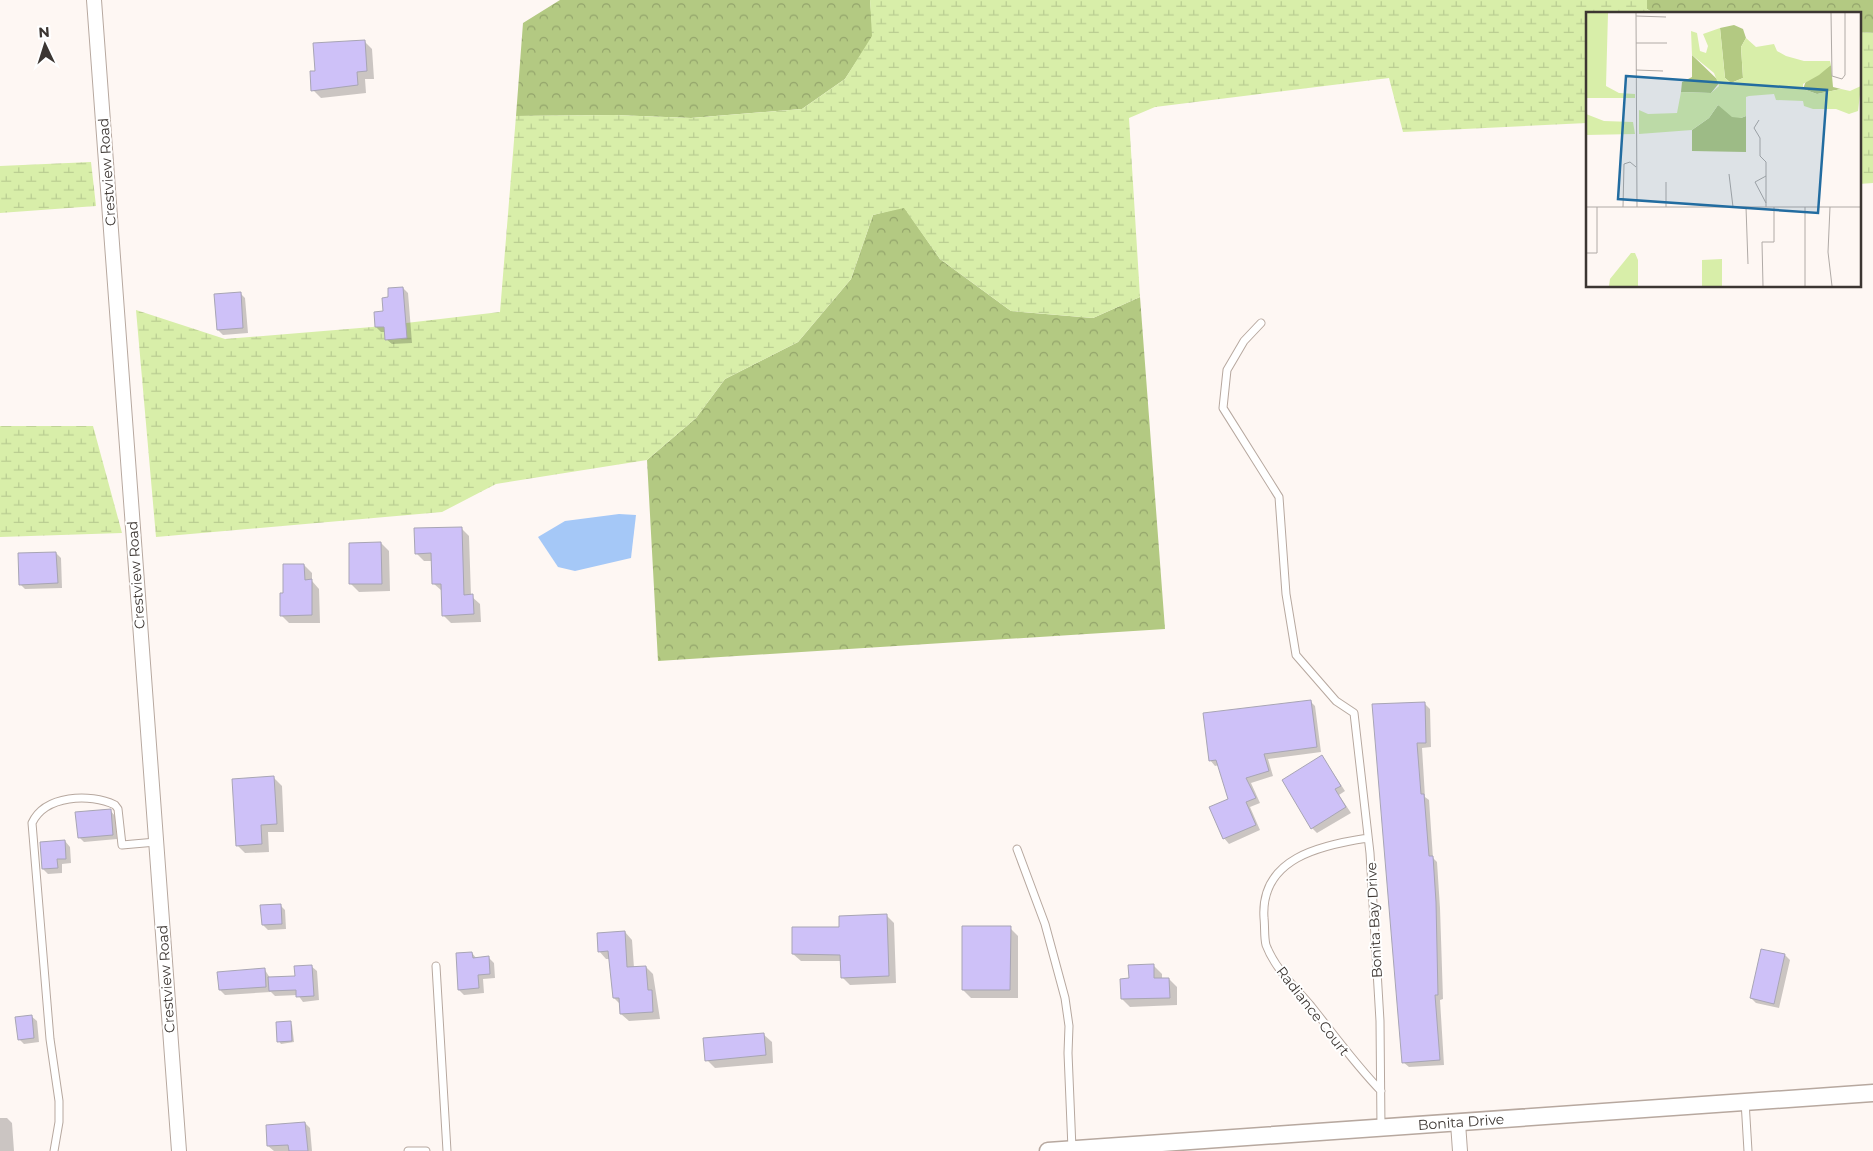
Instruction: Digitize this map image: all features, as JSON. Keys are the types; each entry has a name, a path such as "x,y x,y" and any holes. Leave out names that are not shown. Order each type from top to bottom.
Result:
{"street":[{"name":"Crestview Road","path":"94,0 179,1151"},
{"name":"Bonita Drive","path":"1048,1151 1201,1146 1382,1128 1873,1093"},
{"path":"1458,1123 1460,1151"}],"lane":[{"name":"Bonita Bay Drive","path":"1261,323 1244,341 1227,370 1224,408 1279,497 1286,594 1296,655 1336,701 1354,713 1368,838 1380,1021 1382,1128"},
{"path":"54,1151 59,1122 59,1101 50,1039 32,823 36,813 50,804 68,799 87,798 115,805 118,810 122,845 156,842"},
{"name":"Radiance Court","path":"1368,838 1343,842 1289,861 1272,881 1263,904 1266,944 1276,965 1354,1064 1381,1091"},
{"path":"1016,849 1045,924 1066,998 1069,1026 1068,1053 1072,1149"},
{"path":"436,966 447,1151"},
{"path":"1745,1101 1748,1151"},
{"path":"408,1151 426,1151"}],"green space":[{"path":"560,0 870,0 873,36 845,79 802,109 691,118 614,115 516,116 523,23"},
{"path":"870,0 1647,0 1647,9 1652,12 1586,12 1586,123 1403,132 1389,78 1155,107 1129,118 1140,297 1093,318 1011,311 940,259 904,208 873,215 851,279 798,342 725,379 696,418 647,460 496,484 442,512 156,537 136,310 225,339 372,327 500,312 516,116 614,115 691,118 802,109 845,79 872,36"},
{"path":"1647,0 1873,0 1873,32 1860,33 1860,12 1652,12 1647,9"},
{"path":"1873,32 1873,183 1860,184 1860,33"},
{"path":"91,162 96,206 0,213 0,166"},
{"path":"904,207 940,259 1011,311 1093,318 1140,297 1165,629 658,661 647,460 696,418 725,379 798,342 851,279 873,215"},
{"path":"0,426 93,426 122,533 0,537"}],"water":[{"path":"619,514 636,515 631,558 575,571 558,567 538,537 565,521"}],"building":[{"path":"365,40 367,71 357,72 358,85 311,91 310,71 315,71 313,43"},
{"path":"403,287 407,338 385,340 384,327 375,327 374,312 383,311 382,298 388,297 388,288"},
{"path":"241,292 243,328 217,330 214,294"},
{"path":"462,527 464,595 473,594 474,614 442,616 441,584 432,584 431,553 415,554 414,528"},
{"path":"381,542 382,584 349,584 349,543"},
{"path":"56,552 58,583 19,585 18,553"},
{"path":"283,564 304,564 305,580 312,579 312,615 280,616 280,593 283,593"},
{"path":"1311,700 1317,747 1264,754 1269,771 1246,778 1256,798 1246,802 1256,825 1223,839 1209,807 1228,799 1216,760 1209,761 1203,713"},
{"path":"1425,702 1426,743 1417,743 1421,794 1424,794 1429,856 1433,856 1438,995 1435,995 1440,1060 1402,1063 1372,704"},
{"path":"1322,755 1341,786 1335,789 1346,807 1311,829 1282,780"},
{"path":"274,776 277,824 261,825 262,844 236,846 232,779"},
{"path":"111,809 113,835 78,838 75,812"},
{"path":"65,840 66,859 57,859 58,868 42,869 40,842"},
{"path":"281,904 282,924 262,925 260,905"},
{"path":"887,914 889,976 841,978 840,955 792,954 792,927 839,927 839,916"},
{"path":"962,926 1011,926 1010,990 962,990"},
{"path":"625,931 627,967 646,966 648,990 652,990 653,1012 620,1014 619,998 613,998 608,951 598,952 597,933"},
{"path":"1761,949 1785,954 1774,1004 1750,998"},
{"path":"472,952 473,958 489,956 490,974 478,975 479,988 458,990 456,953"},
{"path":"1154,964 1154,978 1169,978 1170,998 1121,999 1120,979 1129,978 1128,965"},
{"path":"312,965 314,996 296,997 296,990 269,991 268,977 295,976 294,966"},
{"path":"265,968 266,987 219,990 217,972"},
{"path":"32,1015 34,1038 18,1040 15,1017"},
{"path":"291,1021 292,1041 277,1042 276,1022"},
{"path":"764,1033 766,1055 705,1061 703,1038"},
{"path":"305,1122 308,1151 289,1151 288,1145 267,1146 266,1125"}]}
